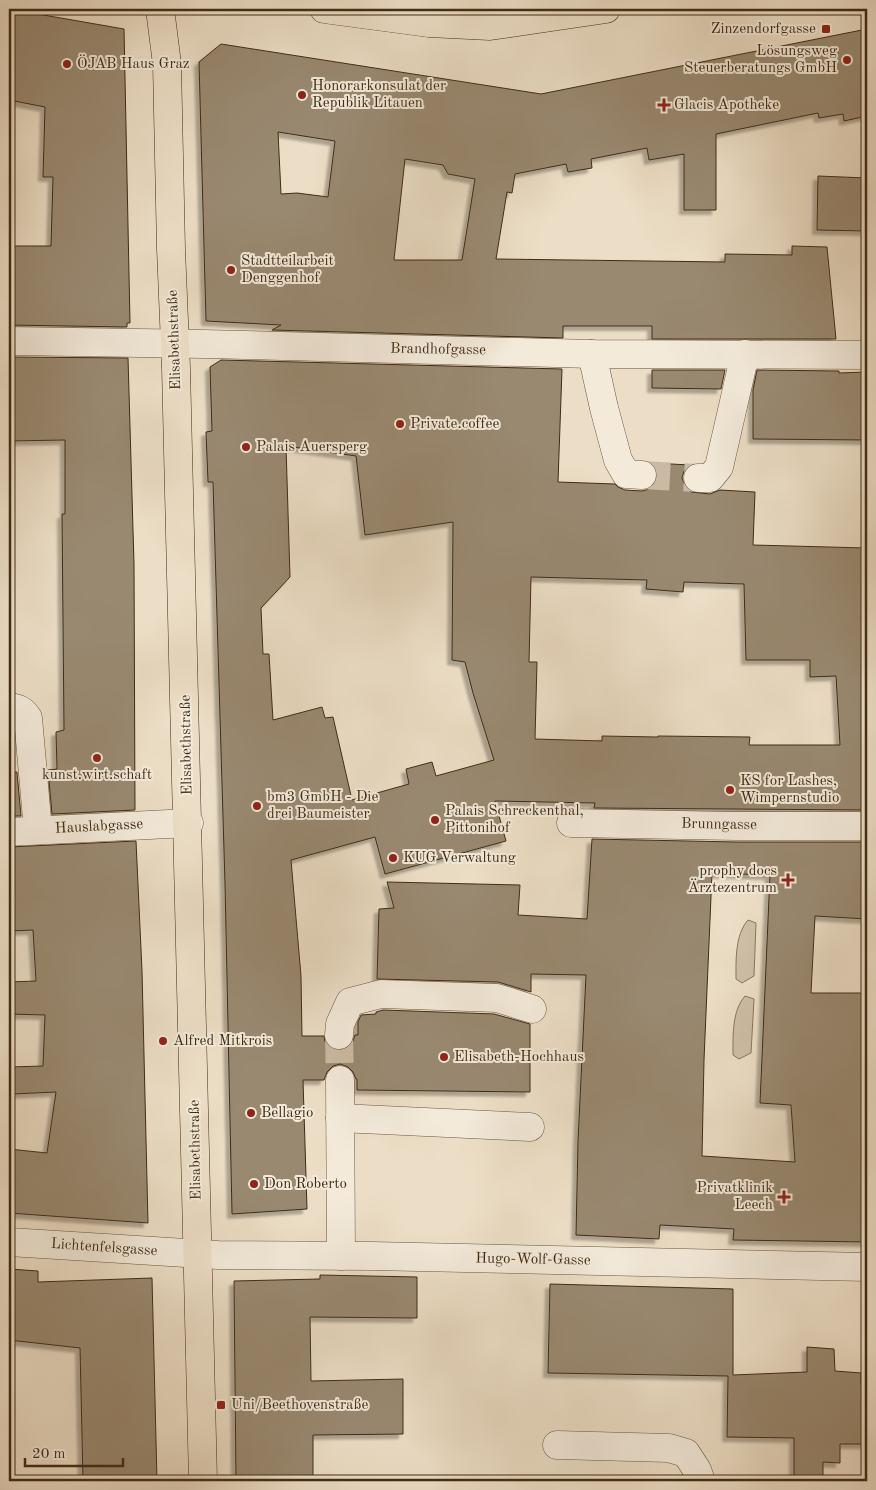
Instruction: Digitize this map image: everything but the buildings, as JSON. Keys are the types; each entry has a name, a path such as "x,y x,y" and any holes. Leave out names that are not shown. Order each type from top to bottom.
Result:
{"main road":[{"name":"Elisabethstraße","path":"160,9 167,64 188,823 203,1481"},
{"path":"324,9 429,23 490,26 606,9"}],"street":[{"name":"Brandhofgasse","path":"9,342 592,354 867,354"},
{"path":"592,354 618,460 626,474 642,474"},
{"path":"698,478 710,478 719,467 745,354"},
{"path":"9,707 18,708 28,718 38,830"},
{"name":"Hauslabgasse","path":"9,832 188,823"},
{"name":"Brunngasse","path":"571,823 867,826"},
{"path":"339,1035 340,1024 350,1002 381,994 497,998 532,1009"},
{"path":"340,1080 341,1256"},
{"path":"340,1118 530,1127"},
{"name":"Lichtenfelsgasse","path":"9,1242 198,1254"},
{"name":"Hugo-Wolf-Gasse","path":"198,1254 867,1267"},
{"path":"557,1445 668,1448 686,1453 697,1470 701,1481"}],"shaded area":[{"path":"748,920 756,923 754,976 742,983 736,979 736,955 738,940"},
{"path":"745,996 754,999 751,1053 739,1059 733,1055 733,1031 735,1016"}],"tunnel":[{"path":"642,475 698,478"},
{"path":"339,1035 340,1080"}],"place":[{"name":"Zinzendorfgasse","path":"826,29"},
{"name":"Lösungsweg Steuerberatungs GmbH","path":"847,60"},
{"name":"ÖJAB Haus Graz","path":"67,64"},
{"name":"Honorarkonsulat der Republik Litauen","path":"302,95"},
{"name":"Glacis Apotheke","path":"664,105"},
{"name":"Stadtteilarbeit Denggenhof","path":"231,270"},
{"name":"Private.coffee","path":"400,424"},
{"name":"Palais Auersperg","path":"246,447"},
{"name":"kunst.wirt.schaft","path":"97,758"},
{"name":"KS for Lashes, Wimpernstudio","path":"730,790"},
{"name":"bm3 GmbH - Die drei Baumeister","path":"257,806"},
{"name":"Palais Schreckenthal, Pittonihof","path":"435,820"},
{"name":"KUG Verwaltung","path":"393,858"},
{"name":"prophy docs Ärztezentrum","path":"788,880"},
{"name":"Alfred Mitkrois","path":"163,1041"},
{"name":"Elisabeth-Hochhaus","path":"444,1057"},
{"name":"Bellagio","path":"251,1113"},
{"name":"Don Roberto","path":"254,1184"},
{"name":"Privatklinik Leech","path":"784,1197"},
{"name":"Uni/Beethovenstraße","path":"221,1405"}]}
